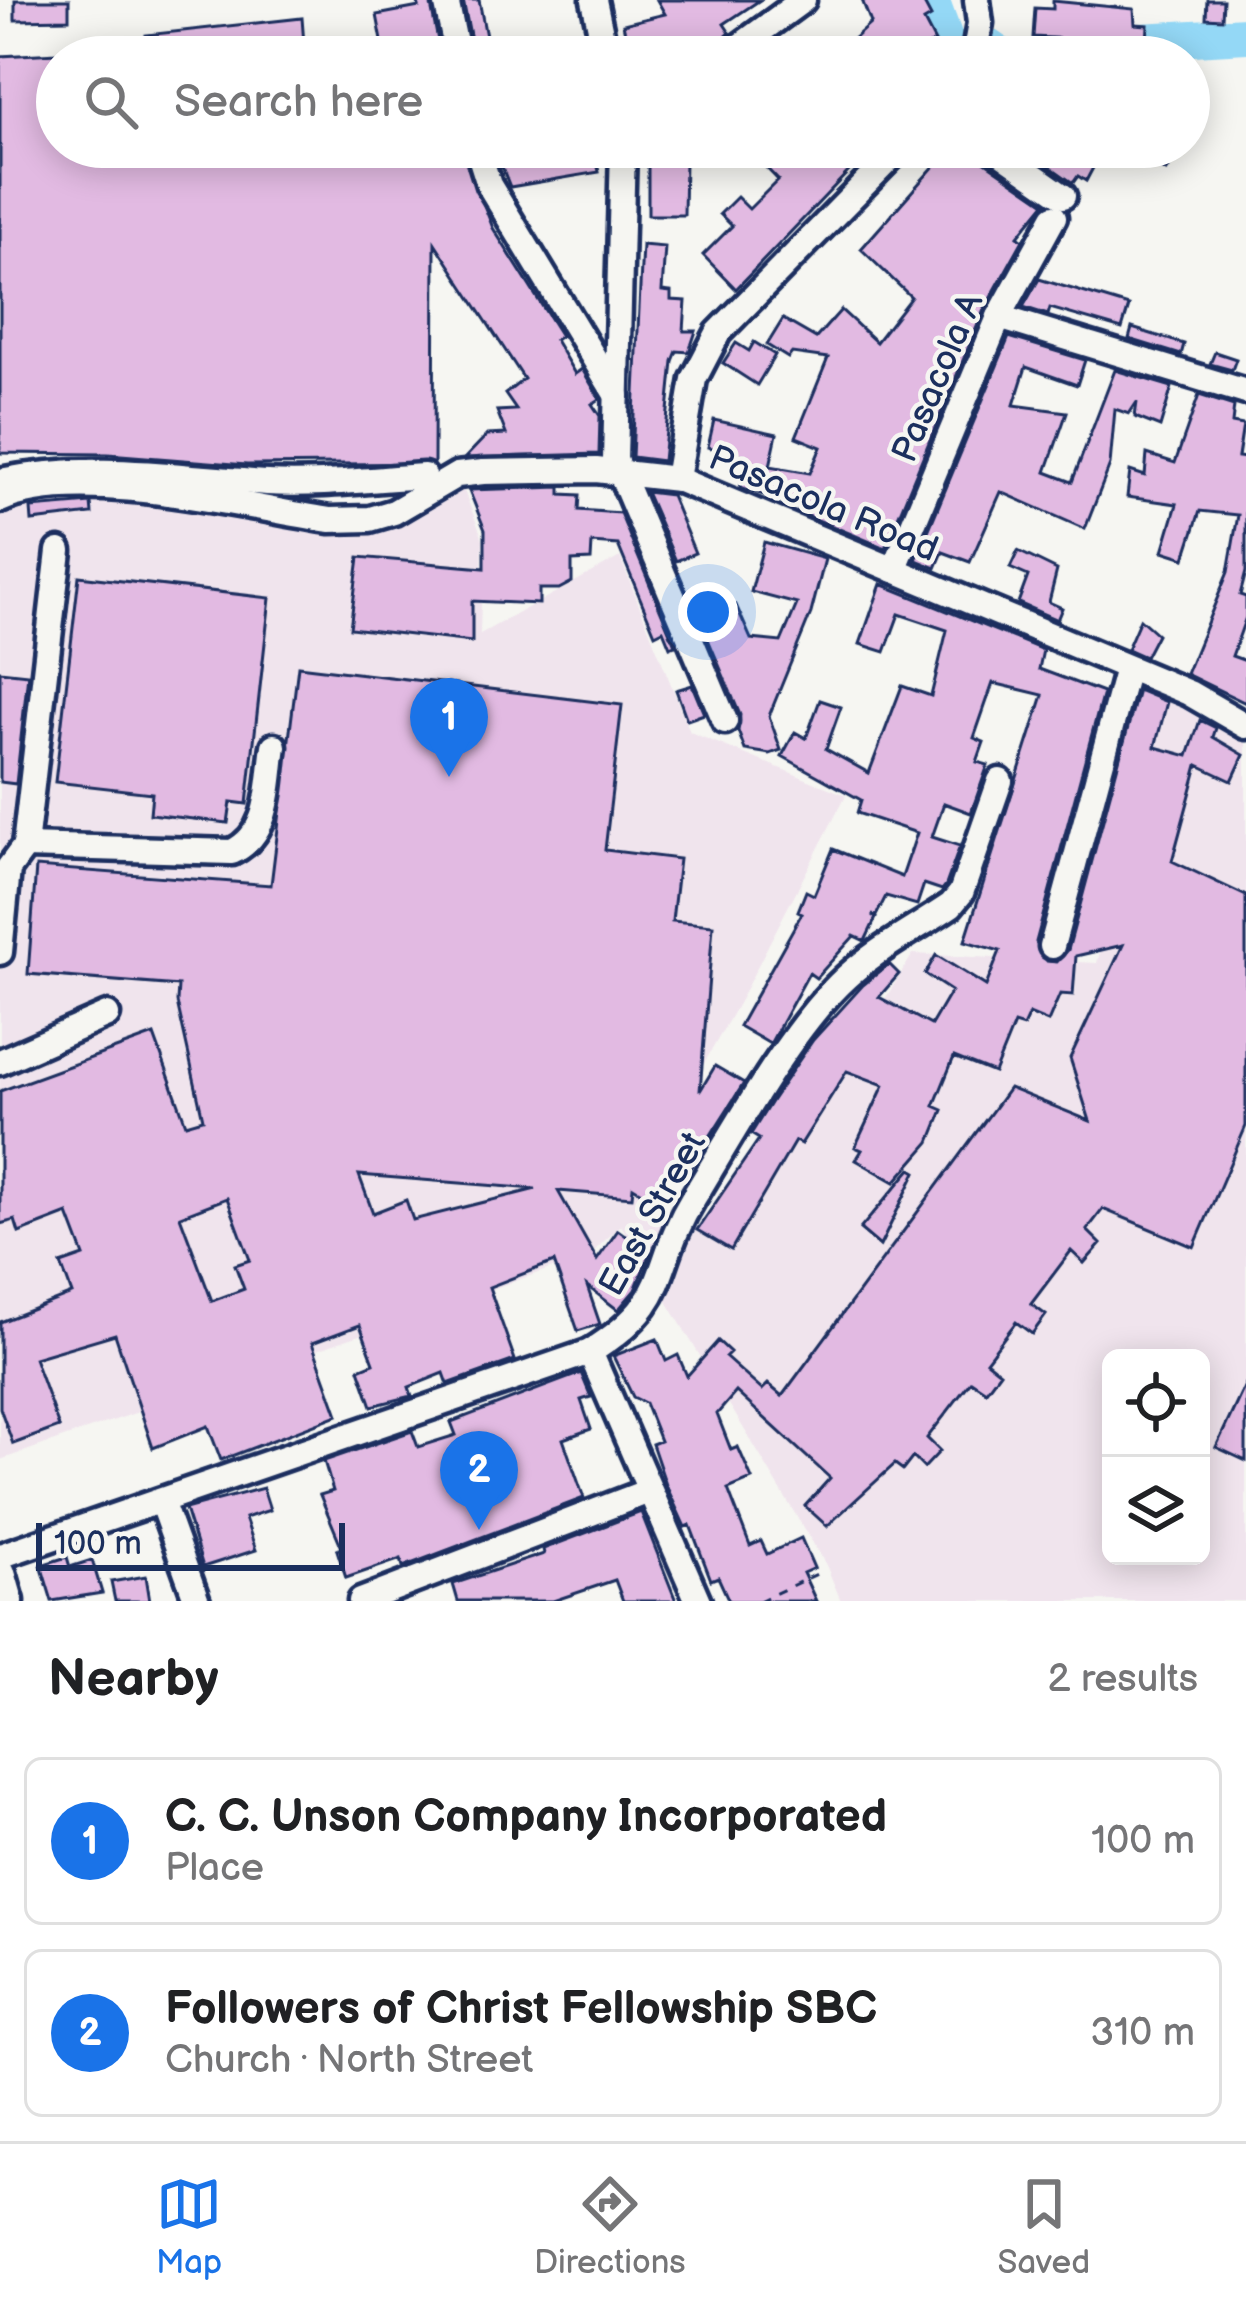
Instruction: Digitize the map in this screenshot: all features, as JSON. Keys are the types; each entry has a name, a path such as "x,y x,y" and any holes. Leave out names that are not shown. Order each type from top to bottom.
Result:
{"main road":[{"path":"0,1573 8,1601"}],"street":[{"path":"446,0 454,36"},
{"path":"594,0 602,36"},
{"path":"747,36 777,8 803,0"},
{"path":"977,0 978,36"},
{"path":"484,168 489,185 617,396"},
{"path":"622,168 617,396 620,472 725,721"},
{"path":"677,478 694,380 718,333 880,168"},
{"name":"Pasacola A","path":"893,570 999,317 1058,207 1016,168"},
{"path":"999,317 1246,392"},
{"path":"0,482 51,471 170,472 271,483 424,476"},
{"name":"Pasacola Road","path":"0,500 39,489 81,487 331,520 370,519 457,475 620,472 677,478 1210,704 1246,726"},
{"path":"0,952 8,869 25,846 59,551"},
{"path":"1052,946 1127,668"},
{"path":"25,846 232,852 246,846 263,819 274,746"},
{"name":"East Street","path":"0,1556 590,1352 642,1314 695,1196 824,999 867,959 951,905 962,892 1000,781"},
{"path":"0,1062 107,1016"},
{"path":"590,1352 698,1601"},
{"path":"362,1601 649,1491"},
{"path":"160,1501 197,1601"}],"path":[{"path":"759,1601 820,1572"}],"shaded area":[{"path":"462,486 483,539 480,634 620,557 690,732 846,795 740,1000 633,1189 731,1247 913,954 1097,963 1169,698 1220,720 1246,741 1246,1601 841,1601 826,1565 621,1225 590,1255 0,1460 0,507 99,491 366,524"}],"building":[{"path":"15,0 69,0 69,19 15,20"},
{"path":"417,0 430,0 437,36 381,36 377,15 419,7"},
{"path":"463,0 479,0 486,36 470,36"},
{"path":"657,0 760,0 724,24 730,33 726,36 626,36 623,24 665,14"},
{"path":"862,0 922,0 931,17 924,21 932,36 856,36 871,23"},
{"path":"1207,0 1223,0 1222,19 1206,18"},
{"path":"1053,1 1134,9 1135,24 1148,25 1147,36 1033,36 1035,8 1053,9"},
{"path":"302,18 303,36 146,36"},
{"path":"36,54 36,168 469,168 493,228 561,336 555,340 575,374 582,369 600,399 592,404 600,416 599,454 465,458 487,435 506,434 497,411 516,410 505,394 524,379 435,243 434,463 247,465 108,454 0,453 0,56"},
{"path":"502,168 598,168 599,172 510,187"},
{"path":"648,168 685,168 684,215 648,215"},
{"path":"766,168 852,168 736,289 703,255 732,226 720,214 737,197 749,209 778,180"},
{"path":"932,168 994,168 1045,203 1018,236 1023,240 984,310 885,548 798,512 800,507 740,487 747,456 708,447 714,420 777,434 770,466 810,473 821,447 796,437 828,358 792,353 788,358 767,345 783,319 816,338 841,310 876,342 911,297 861,249"},
{"path":"1052,168 1093,168 1086,181 1078,176 1073,183"},
{"path":"642,245 665,247 662,291 671,292 671,300 686,301 684,331 696,331 689,352 677,351 673,361 663,461 632,457"},
{"path":"1039,279 1129,306 1122,329 1050,308 1048,315 1023,307"},
{"path":"1132,328 1184,344 1181,355 1129,339"},
{"path":"1009,337 1085,360 1077,385 1026,367 1014,405 1067,412 1046,472 1072,482 1115,370 1172,387 1160,427 1135,417 1137,402 1129,414 1115,409 1110,465 1085,529 1001,492 970,562 943,552 936,568 916,560"},
{"path":"754,342 775,355 757,385 723,363 736,343 749,351"},
{"path":"1215,352 1236,359 1232,370 1210,364"},
{"path":"1199,395 1234,406 1232,423 1243,425 1238,457 1246,458 1246,572 1240,595 1246,597 1246,617 1232,656 1246,661 1246,703 1186,674 1228,572 1238,515 1200,511 1185,558 1163,551 1177,504 1127,497 1130,471 1145,476 1147,454 1175,463"},
{"path":"561,487 561,494 580,495 579,510 620,513 675,645 670,647 663,630 655,634 618,545 592,543 591,560 572,561 572,582 559,589 539,589 539,604 472,601 472,642 350,628 359,557 485,568 485,530 469,490"},
{"path":"646,492 671,495 695,553 676,561"},
{"path":"91,503 92,514 32,521 31,508"},
{"path":"764,542 825,559 811,613 769,716 781,750 770,754 745,750 738,731 740,715 700,620 736,605 751,639 781,642 797,604 751,592"},
{"path":"1018,551 1057,570 1049,602 1062,608 1057,620 1018,603 1028,576 1010,568"},
{"path":"79,576 270,598 247,804 231,802 228,823 150,814 152,793 55,782"},
{"path":"881,584 1043,650 1039,669 1103,693 1036,942 1047,961 1057,962 1068,950 1138,690 1167,702 1155,747 1188,756 1200,720 1216,728 1213,737 1244,755 1232,781 1198,765 1172,861 1246,896 1246,1126 1194,1247 1103,1209 1087,1230 1101,1244 1084,1263 1071,1251 1031,1304 1046,1315 1032,1334 1016,1322 986,1361 1000,1372 986,1391 971,1381 927,1438 940,1451 924,1468 913,1457 903,1470 895,1464 827,1526 805,1506 830,1478 736,1392 717,1414 731,1450 738,1447 752,1479 728,1489 750,1546 761,1541 767,1554 801,1538 814,1568 803,1573 816,1601 729,1601 718,1577 711,1580 690,1525 685,1527 666,1485 652,1444 660,1441 645,1403 633,1397 613,1356 657,1339 666,1361 678,1355 687,1376 718,1341 730,1352 725,1357 762,1390 768,1384 782,1396 1009,1088 1090,1121 1070,1058 1123,945 1076,956 1073,995 1060,994 1048,1022 1029,1014 1023,1027 1014,1024 994,1073 954,1057 934,1106 943,1110 930,1142 895,1182 856,1160 862,1150 855,1147 884,1085 847,1071 801,1144 795,1141 731,1250 697,1230 759,1139 751,1134 772,1100 813,1040 863,985 889,964 899,974 879,997 931,1025 951,991 925,974 936,955 986,986 1000,951 965,941 1043,695 993,683 974,738 984,742 977,762 988,765 971,813 944,803 932,837 960,846 946,885 942,890 924,884 917,905 886,896 876,916 872,915 876,918 865,941 854,936 816,978 809,973 770,1044 739,1026 802,913 798,911 806,891 814,895 833,849 902,877 917,833 857,813 861,800 782,756 795,732 806,738 820,700 841,707 826,749 869,773 902,686 931,696 947,630 899,614 885,652 860,644"},
{"path":"1140,619 1157,634 1145,657 1127,649"},
{"path":"298,666 622,705 605,850 679,859 672,921 713,925 700,1091 715,1066 744,1083 688,1171 681,1166 666,1192 660,1188 653,1199 633,1187 632,1197 558,1191 597,1260 618,1230 650,1253 635,1290 618,1310 587,1286 600,1324 578,1331 554,1262 489,1287 515,1360 448,1384 444,1373 409,1387 412,1396 372,1406 359,1369 374,1363 360,1325 312,1343 338,1415 221,1460 208,1426 153,1448 115,1334 34,1358 59,1427 13,1444 0,1408 0,1322 72,1294 61,1264 84,1256 68,1214 19,1233 15,1220 0,1224 0,1091 154,1035 186,1124 203,1119 177,1002 178,986 28,974 36,867 271,885","holes":["359,1175 535,1189 536,1189 413,1220 406,1200 373,1213","227,1198 250,1260 235,1265 244,1289 212,1301 180,1216"]},
{"path":"0,671 28,674 16,784 0,782"},
{"path":"692,685 704,714 687,720 676,690"},
{"path":"911,1169 916,1172 880,1246 860,1229"},
{"path":"581,1373 591,1397 581,1400 591,1429 563,1439 584,1498 403,1567 401,1559 346,1578 337,1550 342,1548 320,1495 333,1491 324,1461 412,1431 418,1447 456,1435 451,1422"},
{"path":"1246,1383 1246,1461 1216,1447"},
{"path":"263,1488 270,1510 245,1518 256,1550 203,1567 185,1509"},
{"path":"641,1512 676,1601 623,1601 615,1580 553,1601 458,1601 453,1584 544,1554 543,1549"},
{"path":"67,1557 70,1567 92,1560 102,1593 52,1601 41,1565"},
{"path":"146,1576 150,1601 115,1601 111,1582"}],"waterway":[{"path":"931,0 944,36"},
{"path":"1210,37 1246,35"}],"place":[{"name":"C. C. Unson Company Incorporated","path":"449,777"},
{"name":"Followers of Christ Fellowship SBC","path":"479,1530"}]}
